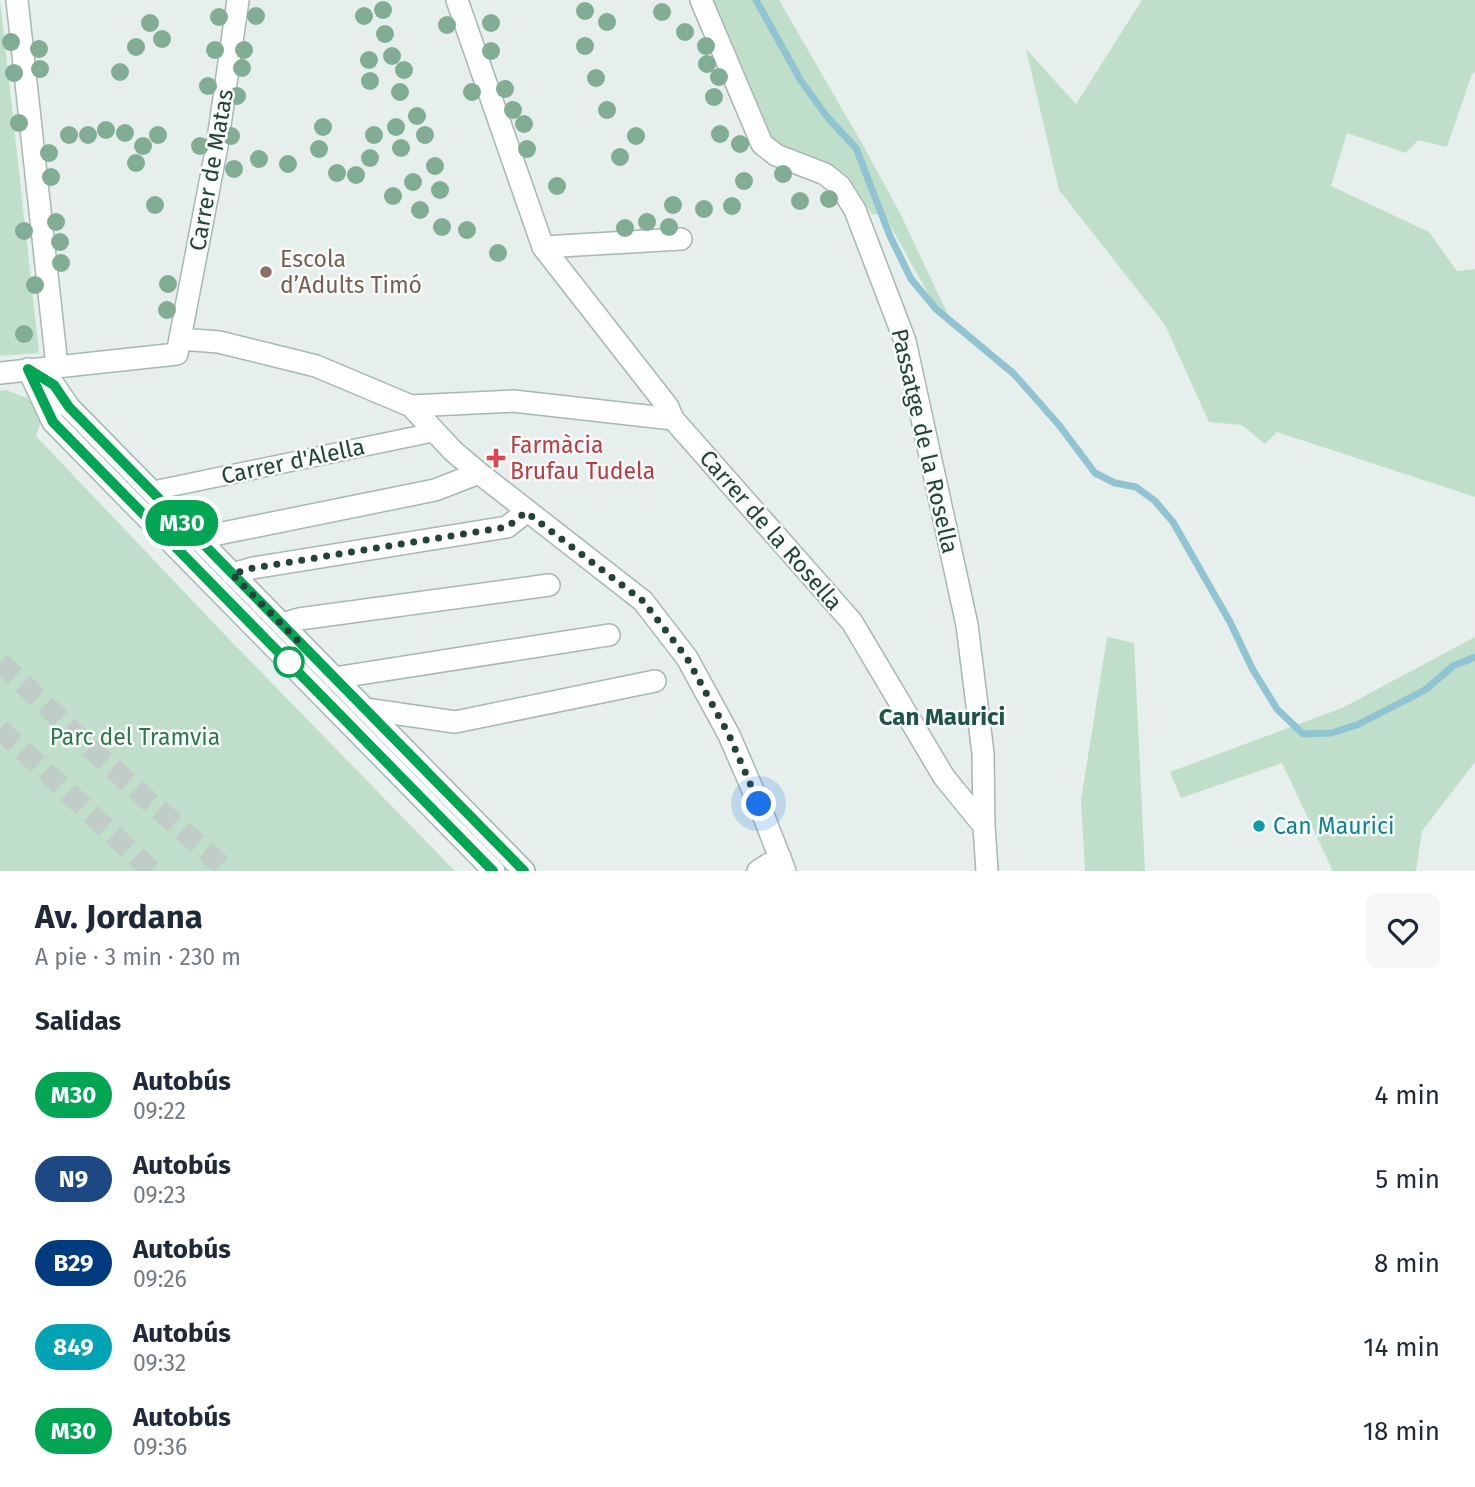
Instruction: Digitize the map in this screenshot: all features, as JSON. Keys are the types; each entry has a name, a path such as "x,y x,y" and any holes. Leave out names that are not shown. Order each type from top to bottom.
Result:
{"street":[{"path":"17,0 57,366"},
{"name":"Carrer de Matas","path":"180,339 217,146 238,0"},
{"name":"Carrer de la Rosella","path":"457,0 543,247 668,407 673,419 852,622 944,777 984,826"},
{"name":"Passatge de la Rosella","path":"701,0 762,144 776,156 833,179 855,210 905,341 967,625 984,753 984,826"},
{"path":"543,247 681,239"},
{"path":"0,373 177,354 180,339 219,342 316,366 411,406 479,473 643,601 687,658 729,735 782,864 758,871"},
{"path":"28,369 54,385 69,407 524,871"},
{"path":"28,369 53,422 494,871"},
{"path":"411,406 513,401 673,419"},
{"name":"Carrer d'Alella","path":"151,491 435,432"},
{"path":"199,539 435,490 479,473"},
{"path":"232,574 253,568 507,527 526,512"},
{"path":"282,624 549,584"},
{"path":"334,678 609,635"},
{"path":"365,709 455,722 654,681"},
{"path":"984,826 987,871"}],"green space":[{"path":"0,0 39,353 0,356"},
{"path":"711,0 779,0 900,213 950,319 931,299 885,216 872,214 844,176 785,151 771,139"},
{"path":"1142,0 1475,0 1475,71 1447,147 1418,140 1406,153 1347,133 1331,186 1429,232 1457,271 1475,269 1475,497 1277,432 1265,444 1242,425 1209,422 1165,325 1059,190 1026,49 1076,104"},
{"name":"Parc del Tramvia","path":"6,390 27,398 43,415 36,436 455,871 0,871 0,391"},
{"path":"1107,637 1134,643 1145,871 1085,871 1081,800"},
{"path":"1475,637 1475,762 1422,831 1416,871 1333,871 1282,763 1181,798 1170,772 1342,708"}],"waterway":[{"path":"756,0 801,81 828,118 856,148 890,236 911,279 936,309 1014,374 1059,425 1095,473 1115,483 1136,487 1155,501 1173,522 1277,709 1303,734 1331,733 1357,725 1425,690 1453,666 1475,657"}],"tunnel":[{"path":"0,662 103,760 228,871"},
{"path":"0,729 152,871"}],"bus line":[{"name":"M30","path":"493,871 53,422 28,369 54,385 69,407 524,871"}],"place":[{"name":"Escola d’Adults Timó","path":"266,272"},
{"name":"Farmàcia Brufau Tudela","path":"496,458"},
{"name":"Can Maurici","path":"1259,826"}],"district":[{"name":"Can Maurici","path":"942,717"}],"route":[{"path":"289,662 299,642 232,574 253,568 507,527 526,512 643,601 687,658 729,735 759,804"}]}
